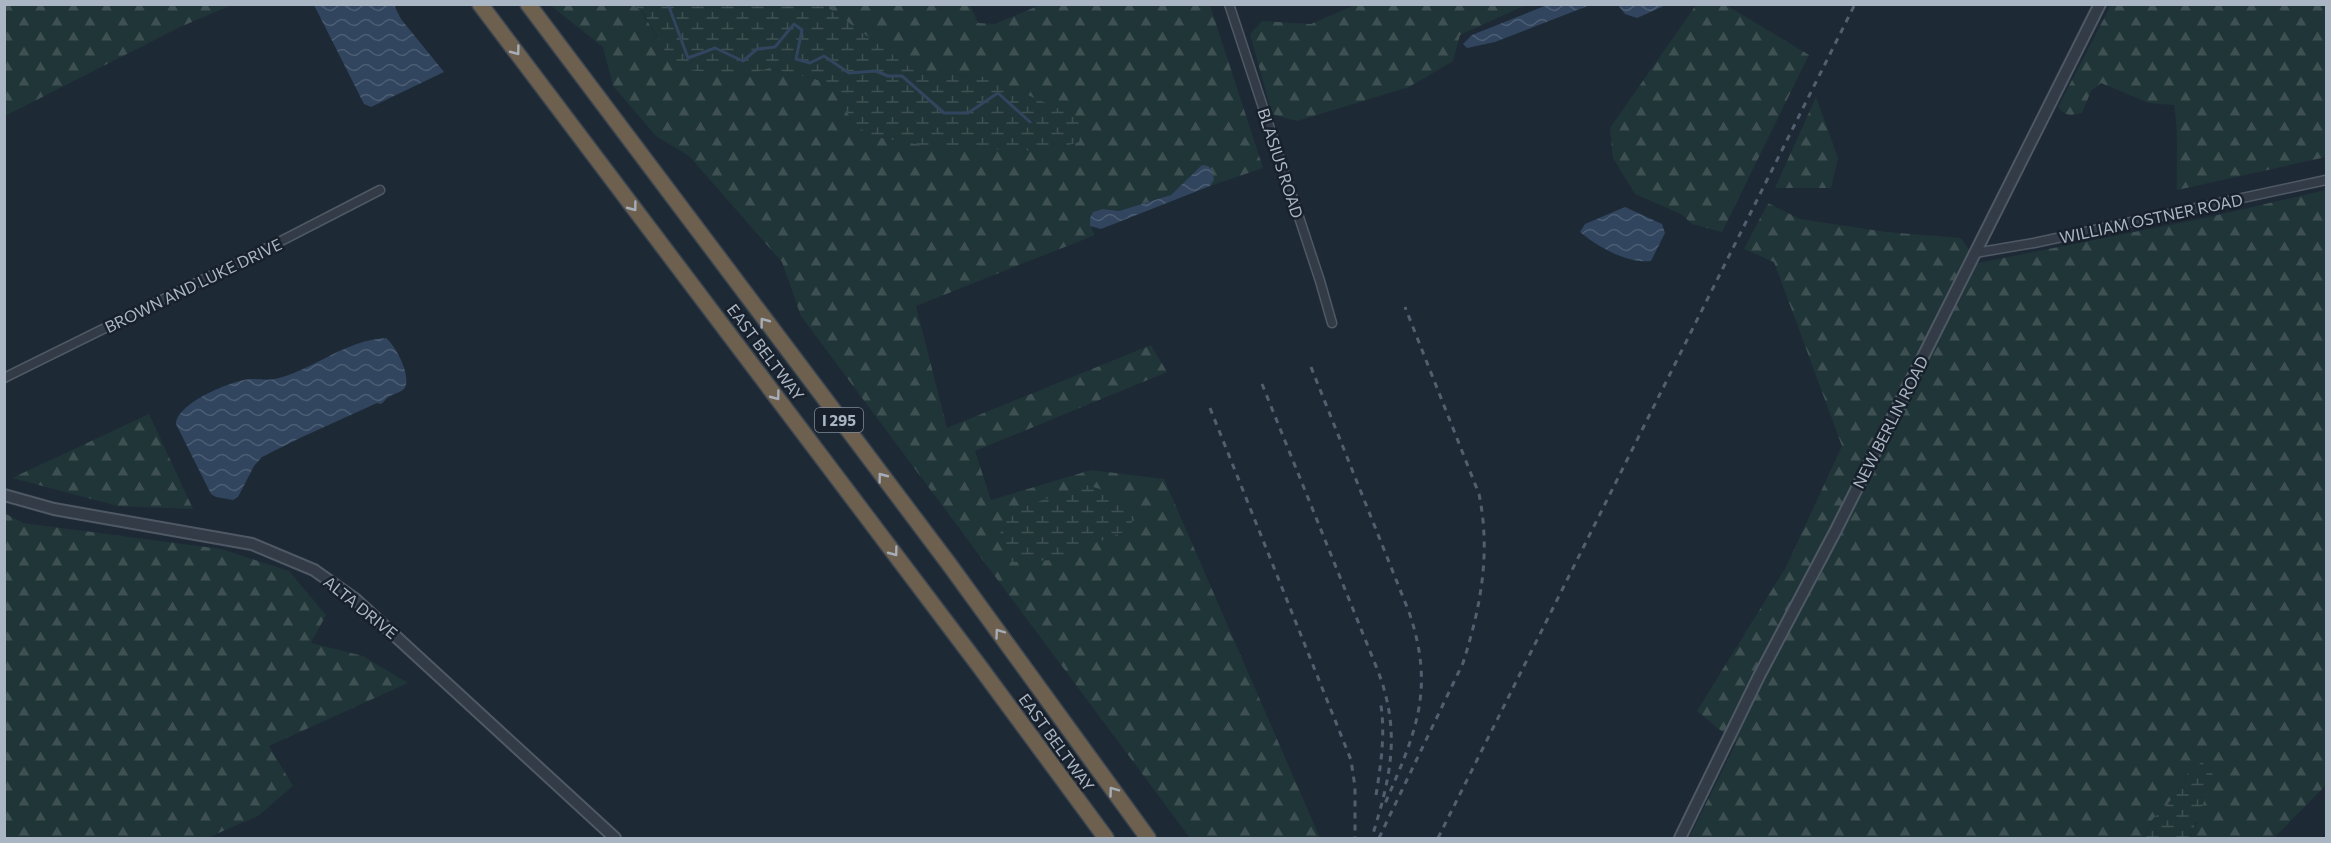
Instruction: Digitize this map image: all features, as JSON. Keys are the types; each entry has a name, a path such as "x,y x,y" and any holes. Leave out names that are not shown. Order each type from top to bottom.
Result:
{"highway":[{"name":"EAST BELTWAY","path":"480,4 966,648 1106,838"},
{"name":"EAST BELTWAY","path":"528,4 949,564 1148,838"}],"street":[{"name":"BLASIUS ROAD","path":"1229,4 1332,323"},
{"name":"NEW BERLIN ROAD","path":"1680,838 1759,676 1836,530 2100,4"},
{"name":"WILLIAM OSTNER ROAD","path":"1975,253 2034,243 2326,180"},
{"name":"BROWN AND LUKE DRIVE","path":"4,378 380,190"},
{"name":"ALTA DRIVE","path":"4,495 54,509 252,544 314,570 363,606 615,838"}],"green space":[{"path":"5,4 232,5 180,27 5,116"},
{"path":"550,5 634,5 642,12 670,59 748,75 769,68 823,81 842,99 853,125 987,77 918,73 824,5 970,5 978,23 995,24 1040,5 1210,5 1263,168 1210,186 1213,180 1202,165 1171,195 1119,211 1103,209 1090,218 1090,225 1095,235 916,306 947,428 1151,345 1167,372 975,451 991,500 1091,470 1164,479 1320,838 1190,838 801,316 782,262 689,156 656,136 613,86 603,47"},
{"path":"634,5 824,5 918,73 987,77 1084,120 1079,142 1047,151 932,147 876,137 853,125 842,99 823,81 769,68 748,75 687,70 670,60 643,12"},
{"path":"1355,5 1526,5 1460,35 1453,61 1409,87 1297,121 1272,114 1250,34 1262,21 1311,24"},
{"path":"1696,5 1726,5 1809,55 1722,232 1692,224 1681,214 1635,194 1613,158 1610,128"},
{"path":"2111,5 2326,5 2326,157 2177,190 2177,137 2174,105 2149,103 2101,83 2091,91 2082,113 2071,115 2063,112 2058,107"},
{"path":"1816,97 1838,158 1831,188 1775,188"},
{"path":"2326,190 2326,785 2274,838 2190,838 2197,823 2188,773 2176,795 2153,819 2145,838 1689,838 1736,743 1697,711 1786,567 1842,446 1774,262 1744,249 1768,203 1800,219 1886,232 1961,238 1978,263 2205,218"},
{"path":"149,414 193,509 118,506 12,478"},
{"path":"1086,485 1118,494 1134,518 1128,530 1054,560 1011,562 999,542 1002,524 1026,506"},
{"path":"4,513 23,523 221,549 289,571 326,615 311,643 363,656 408,683 269,746 293,786 258,816 207,838 5,838"},
{"path":"2202,762 2214,776 2190,838 2145,838 2153,819 2176,795 2188,773"}],"water":[{"path":"314,5 394,5 401,19 444,72 371,107 364,104"},
{"path":"1547,5 1590,5 1495,42 1467,48 1463,44 1472,35"},
{"path":"1618,5 1666,5 1637,18 1625,14"},
{"path":"1202,165 1212,170 1214,180 1210,186 1101,229 1090,226 1093,212 1103,209 1119,211 1171,195"},
{"path":"1625,207 1662,224 1665,233 1651,261 1623,257 1595,243 1580,232 1585,224"},
{"path":"386,338 394,347 405,369 404,389 381,404 377,403 262,457 254,466 238,497 233,500 211,494 176,424 185,408 219,388 242,380 279,378 306,368 344,349 371,340"}],"waterway":[{"path":"668,4 688,58 715,48 743,61 757,49 775,47 794,24 802,30 796,59 810,63 824,56 849,73 876,71 888,76 902,76 944,113 968,113 998,93 1030,122"}],"railway":[{"path":"1438,838 1855,4"},
{"path":"1379,838 1463,663 1475,621 1484,558 1479,494 1405,307"},
{"path":"1311,367 1409,612 1417,640 1421,666 1418,712 1413,734 1384,806"},
{"path":"1262,384 1385,693 1391,734 1391,754 1384,794 1372,837"},
{"path":"1210,408 1351,760 1355,787 1355,838"},
{"path":"1376,795 1383,736 1380,700"}]}
